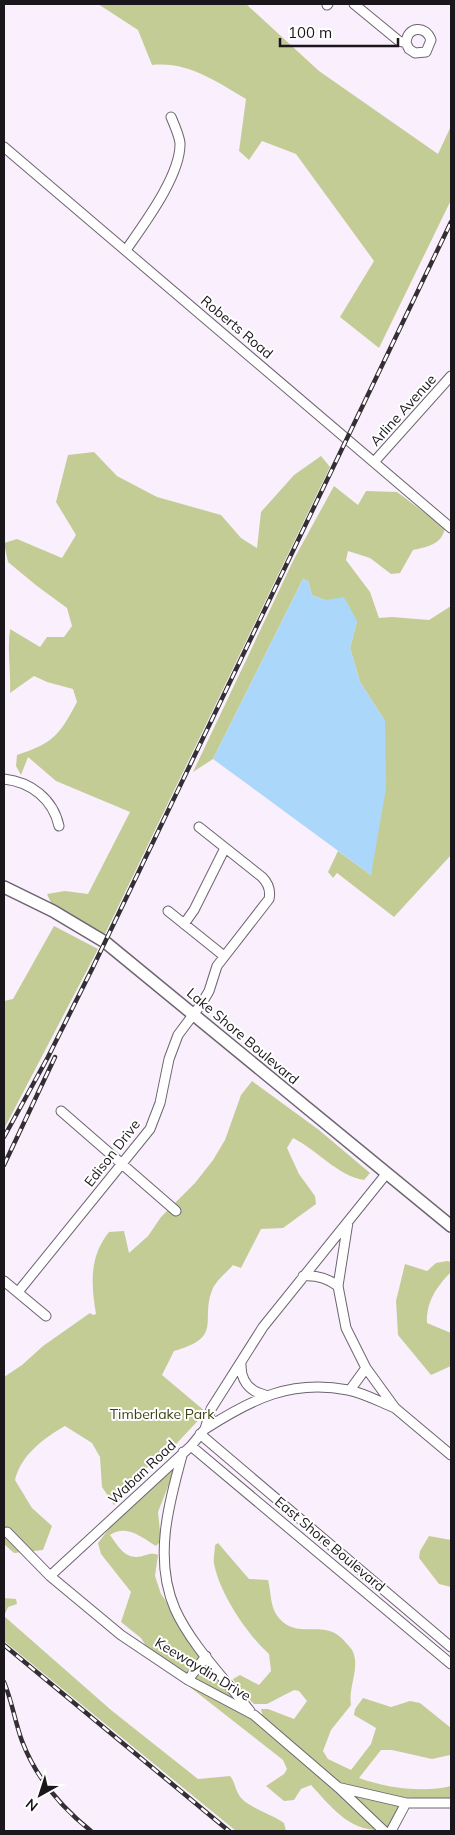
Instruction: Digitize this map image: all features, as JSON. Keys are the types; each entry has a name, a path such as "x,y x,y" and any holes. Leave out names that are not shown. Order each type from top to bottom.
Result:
{"main road":[{"name":"Lake Shore Boulevard","path":"4,887 53,911 105,942 451,1226"}],"street":[{"path":"354,4 399,41 406,43"},
{"path":"126,250 162,195 176,160 180,142 171,117"},
{"name":"Roberts Road","path":"4,147 451,528"},
{"name":"Arline Avenue","path":"374,462 451,376"},
{"path":"4,779 37,791 50,801 59,826"},
{"path":"184,924 194,910 225,848 199,827"},
{"name":"Edison Drive","path":"18,1292 150,1129 160,1103 169,1059 178,1035 195,1015 209,991 217,966 263,909 271,894 267,882 262,877 225,848"},
{"path":"168,911 224,956"},
{"path":"61,1111 176,1211"},
{"name":"Waban Road","path":"50,1576 202,1432 211,1408 262,1326 388,1173"},
{"path":"348,1222 338,1286 346,1328 366,1368 396,1408 451,1455"},
{"path":"303,1276 315,1276 330,1280 338,1286"},
{"path":"4,1280 46,1316"},
{"path":"241,1361 240,1371 248,1386 253,1391 266,1395"},
{"path":"350,1390 366,1368"},
{"path":"202,1432 240,1406 266,1395 294,1388 319,1386 350,1390 396,1408"},
{"name":"East Shore Boulevard","path":"202,1432 320,1538 451,1647"},
{"path":"187,1448 166,1521 163,1545 168,1588 176,1610 206,1656 254,1715"},
{"name":"East Shore Boulevard","path":"187,1448 313,1548 451,1664"},
{"name":"Keewaydin Drive","path":"8,1532 50,1576 121,1635 188,1680 254,1715 339,1788 384,1831"},
{"path":"313,1548 320,1538"},
{"path":"188,1680 206,1656"},
{"path":"339,1788 406,1803 451,1803"},
{"path":"390,1831 406,1803"}],"green space":[{"path":"98,4 246,4 319,71 438,154 451,126 451,200 379,348 340,317 374,261 296,154 262,141 249,160 239,151 246,99 202,74 178,66 152,65 138,30"},
{"path":"94,452 117,476 157,497 221,515 241,538 257,548 261,512 294,475 321,456 330,467 104,936 52,905 47,894 65,891 88,894 130,812 56,781 28,757 21,775 16,766 17,755 47,742 60,731 77,702 73,689 47,682 34,676 10,693 10,629 40,647 47,637 64,637 72,626 67,608 8,562 4,543 17,539 62,558 76,535 56,502 68,455"},
{"path":"334,486 358,505 366,491 397,492 445,528 437,542 413,550 400,573 391,574 370,558 348,551 346,560 370,592 379,618 392,617 429,620 451,606 451,855 394,917 337,873 333,878 328,872 338,851 371,875 385,721 360,682 350,648 357,621 325,600 312,595 308,581 303,579 213,759 193,772 294,559"},
{"path":"54,926 98,949 4,1129 4,1001 13,999"},
{"name":"Timberlake Park","path":"252,1081 319,1130 370,1173 364,1180 354,1178 336,1168 293,1138 287,1148 299,1174 315,1196 316,1204 283,1228 261,1229 241,1268 233,1265 213,1288 209,1299 205,1333 200,1340 190,1346 174,1351 162,1375 206,1412 164,1457 149,1465 114,1505 102,1487 100,1457 92,1443 65,1426 49,1436 28,1455 22,1463 15,1480 32,1508 52,1526 43,1550 14,1553 4,1544 4,1377 22,1365 43,1346 90,1313 96,1314 93,1271 102,1241 109,1232 124,1231 129,1253 148,1236 161,1217 195,1183 213,1160 225,1140 241,1095"},
{"path":"451,1262 451,1272 441,1283 430,1301 427,1323 451,1333 451,1366 431,1375 398,1335 396,1301 405,1264 427,1271 436,1263"},
{"path":"172,1466 172,1476 158,1512 161,1541 156,1546 128,1531 116,1532 110,1535 121,1549 129,1555 139,1557 152,1554 158,1555 155,1576 161,1594 228,1691 259,1725 322,1778 400,1804 389,1829 376,1830 364,1828 345,1819 311,1785 301,1789 294,1800 284,1801 266,1786 284,1774 287,1769 283,1760 154,1659 141,1638 121,1622 131,1592 101,1554 98,1543 114,1522"},
{"path":"429,1536 451,1540 451,1587 439,1584 419,1558 420,1551"},
{"path":"218,1543 249,1579 268,1580 274,1610 284,1623 301,1629 329,1631 338,1635 352,1651 355,1658 355,1671 351,1692 351,1705 331,1730 323,1751 328,1759 351,1770 371,1744 376,1728 354,1715 355,1709 363,1698 391,1707 410,1701 420,1703 451,1728 450,1755 432,1759 392,1750 381,1750 359,1778 405,1788 429,1789 451,1786 451,1799 384,1795 358,1790 346,1785 312,1764 263,1718 261,1709 268,1709 294,1719 307,1701 299,1691 294,1690 267,1704 254,1704 238,1688 233,1679 240,1675 259,1685 271,1671 269,1654 244,1625 222,1588 214,1562 215,1545"},
{"path":"4,1598 16,1599 17,1604 8,1607 4,1616"},
{"path":"4,1616 111,1710 198,1779 230,1776 242,1799 284,1823 286,1831 236,1831 4,1641"}],"water":[{"path":"303,579 308,581 312,595 325,600 344,597 357,621 350,648 360,682 385,721 386,788 371,875 213,759"}],"railway":[{"path":"4,1137 48,1057 93,967 451,222"},
{"path":"4,1165 55,1057"},
{"path":"4,1645 229,1831"},
{"path":"4,1682 22,1741 34,1767 50,1791 91,1831"}]}
